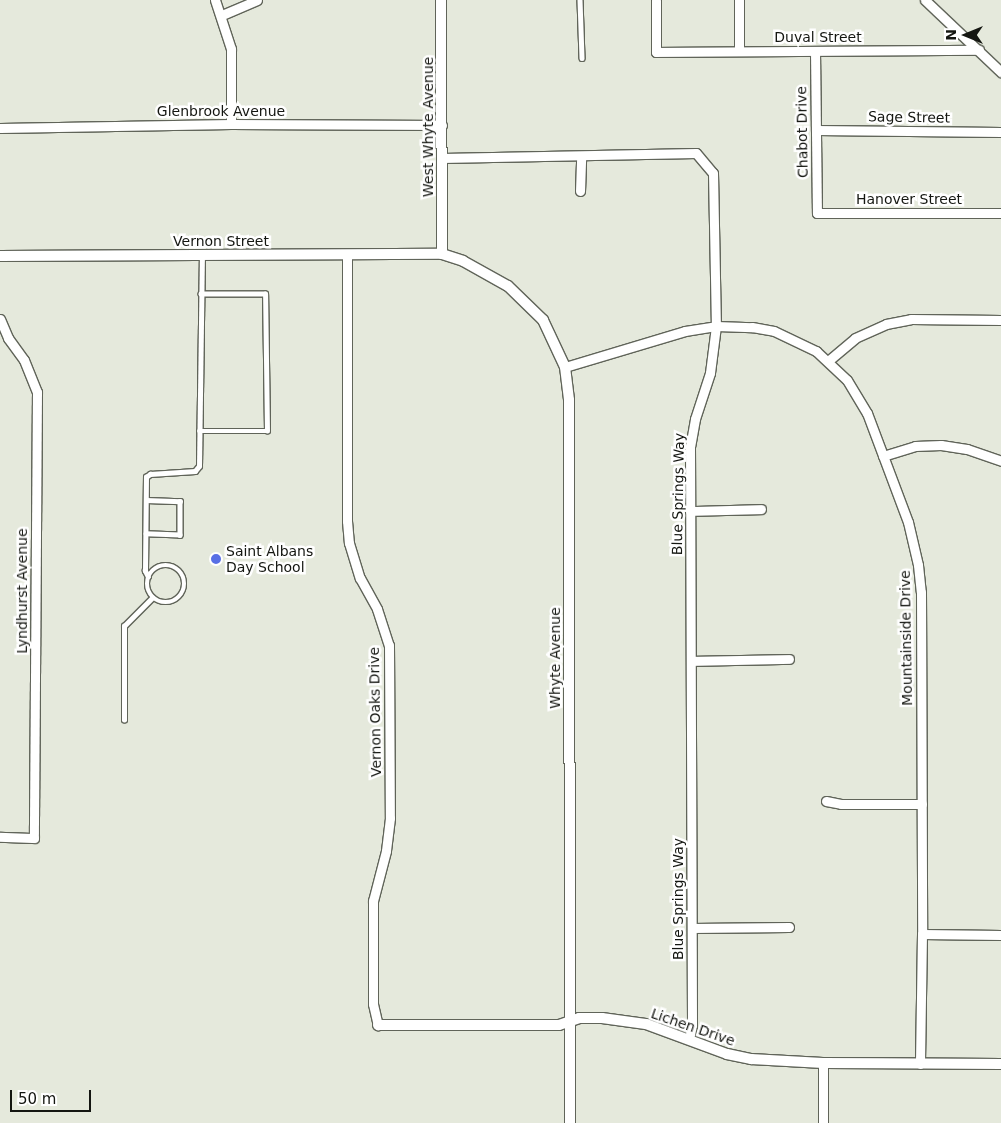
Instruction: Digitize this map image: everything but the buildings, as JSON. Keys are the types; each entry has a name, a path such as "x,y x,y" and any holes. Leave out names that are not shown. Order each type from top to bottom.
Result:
{"street":[{"path":"215,0 222,14 230,49 231,124"},
{"path":"222,14 257,0"},
{"name":"West Whyte Avenue","path":"441,0 442,254"},
{"name":"Duval Street","path":"656,0 656,52 980,50"},
{"path":"739,0 739,51"},
{"path":"925,0 980,50 1001,72"},
{"name":"Chabot Drive","path":"815,51 817,213"},
{"name":"Glenbrook Avenue","path":"0,128 231,124 442,125"},
{"name":"Sage Street","path":"816,130 1001,132"},
{"name":"Blue Springs Way","path":"442,158 581,157 696,153 713,173 716,326 710,373 692,434 690,511 692,1026 689,1039"},
{"path":"580,191 581,157"},
{"name":"Hanover Street","path":"817,213 1001,213"},
{"name":"Vernon Oaks Drive","path":"347,254 346,521 348,543 360,578 377,609 389,645 390,818 386,851 372,901 373,1004 378,1026"},
{"name":"Vernon Street","path":"0,256 442,254"},
{"name":"Whyte Avenue","path":"442,254 488,274 508,286 525,300 543,320 565,367 569,400 570,1123"},
{"name":"Lyndhurst Avenue","path":"0,319 8,338 24,360 37,392 34,838 0,837"},
{"path":"828,361 855,338 886,324 911,319 1001,320"},
{"name":"Mountainside Drive","path":"565,367 685,331 716,326 752,327 774,331 796,340 828,361 856,393 867,413 908,522 918,565 921,592 922,934 920,1064"},
{"path":"883,456 915,446 941,445 967,449 1001,461"},
{"path":"690,511 761,509"},
{"path":"692,661 789,659"},
{"path":"826,801 841,804 922,804"},
{"path":"692,928 789,926"},
{"path":"922,934 1001,935"},
{"name":"Lichen Drive","path":"378,1026 559,1026 579,1018 618,1020 652,1026 745,1058 823,1063 1001,1064"},
{"path":"823,1063 823,1123"}],"lane":[{"path":"580,0 582,58"},
{"path":"148,576 158,566 173,566 180,570 186,584 180,598 174,602 159,602 152,598 148,592 148,576 145,571 146,477 150,474 195,471 199,466 202,255"},
{"path":"199,431 267,431 265,294 201,294"},
{"path":"146,500 180,501 180,535 146,534"},
{"path":"124,720 124,626 152,598"}],"place":[{"name":"Saint Albans Day School","path":"216,559"}]}
